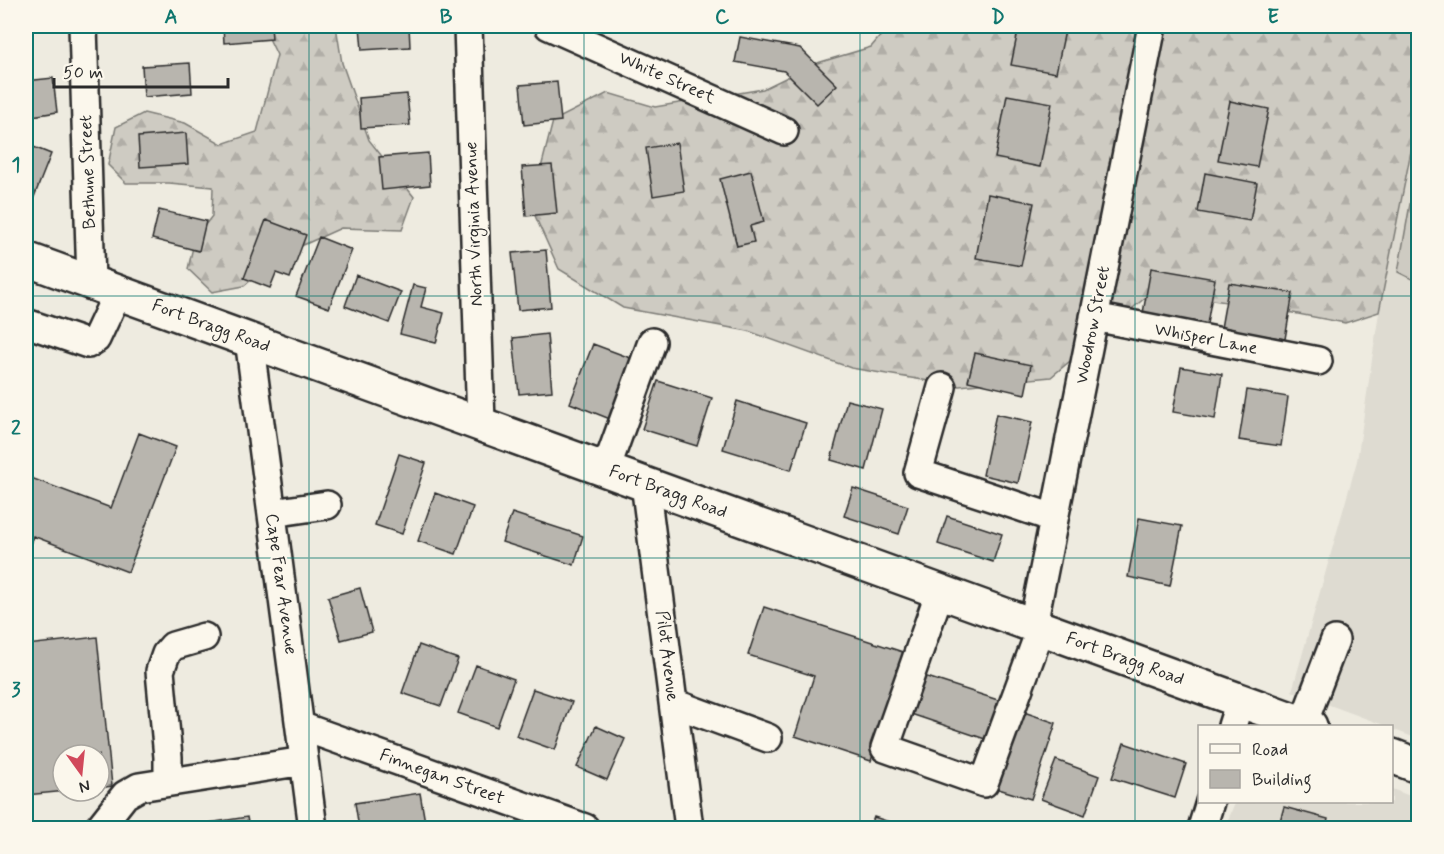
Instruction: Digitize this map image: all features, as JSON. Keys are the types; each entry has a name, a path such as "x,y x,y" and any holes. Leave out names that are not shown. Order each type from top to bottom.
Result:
{"main road":[{"name":"Fort Bragg Road","path":"26,259 1037,626 1236,713 1307,725"},
{"path":"1393,756 1419,766"}],"street":[{"name":"Bethune Street","path":"83,26 105,287"},
{"name":"North Virginia Avenue","path":"468,26 481,423"},
{"name":"White Street","path":"549,26 784,131"},
{"name":"Woodrow Street","path":"940,591 885,748 984,783 1037,626 1054,518 1152,26"},
{"path":"26,323 88,344 96,339 105,287"},
{"name":"Whisper Lane","path":"1094,317 1318,361"},
{"name":"Cape Fear Avenue","path":"249,339 313,828"},
{"path":"606,469 652,342"},
{"path":"942,387 918,472 1054,518"},
{"name":"Pilot Avenue","path":"645,483 689,828"},
{"path":"272,513 327,505"},
{"path":"168,782 168,757 160,679 161,665 173,646 204,637"},
{"path":"1307,725 1335,640"},
{"path":"673,703 768,738"},
{"name":"Finnegan Street","path":"300,726 585,828"},
{"path":"99,828 125,795 139,787 304,761"},
{"path":"1202,828 1209,803"}],"shaded area":[{"path":"1418,49 1418,739 1393,729 1393,725 1383,725 1292,691 1357,461"},
{"path":"1393,789 1418,799 1418,828 1225,828 1235,803 1393,803"}],"green space":[{"path":"263,26 336,26 342,63 369,140 414,197 402,230 341,228 279,256 244,286 212,292 188,269 195,238 212,216 213,187 169,183 126,183 108,165 116,127 144,113 185,123 222,144 257,132 277,55"},
{"path":"889,26 1418,26 1418,116 1379,312 1345,323 1257,306 1152,292 1051,377 959,386 851,368 748,331 623,308 559,269 531,207 553,121 608,93 655,107 763,89 814,64 871,47"},
{"path":"1418,159 1418,282 1398,272"}],"building":[{"path":"26,26 29,41 26,42"},
{"path":"146,26 177,26 177,29 147,31"},
{"path":"223,26 271,26 272,39 224,43"},
{"path":"360,26 409,26 410,47 362,50"},
{"path":"651,26 682,26 682,30"},
{"path":"869,26 895,26 894,30"},
{"path":"1019,26 1066,26 1056,73 1011,65"},
{"path":"740,37 800,48 837,85 817,104 784,71 735,62"},
{"path":"190,63 192,93 144,97 142,66"},
{"path":"53,78 57,112 26,117 26,81"},
{"path":"557,82 561,121 524,125 520,85"},
{"path":"407,94 410,125 361,128 359,98"},
{"path":"1007,95 1052,103 1040,167 995,158"},
{"path":"1230,101 1269,109 1257,167 1218,160"},
{"path":"186,133 188,164 140,167 138,137"},
{"path":"677,143 684,191 653,196 646,148"},
{"path":"26,144 51,154 34,197 26,194"},
{"path":"428,153 430,185 382,190 379,157"},
{"path":"552,165 557,213 526,216 522,167"},
{"path":"751,171 764,222 750,226 754,242 737,246 720,179"},
{"path":"1205,173 1257,183 1250,221 1198,212"},
{"path":"988,194 1034,203 1021,266 976,258"},
{"path":"159,210 206,221 199,251 152,239"},
{"path":"266,220 306,235 290,278 276,273 270,288 244,278"},
{"path":"319,237 352,250 329,308 296,296"},
{"path":"546,250 551,307 518,310 512,253"},
{"path":"1151,268 1215,279 1207,324 1143,313"},
{"path":"356,275 401,292 389,323 345,306"},
{"path":"1229,283 1293,293 1285,339 1221,328"},
{"path":"413,285 426,288 421,307 444,313 436,343 400,334"},
{"path":"547,334 552,391 519,394 513,338"},
{"path":"593,344 633,359 610,419 570,403"},
{"path":"975,353 1031,365 1025,394 968,381"},
{"path":"1181,367 1222,374 1215,419 1173,412"},
{"path":"658,381 712,398 697,446 642,429"},
{"path":"1247,390 1288,397 1281,446 1239,440"},
{"path":"847,400 882,409 866,470 831,460"},
{"path":"737,401 806,423 791,470 723,449"},
{"path":"996,414 1032,422 1018,483 983,475"},
{"path":"139,433 176,447 128,572 33,536 26,556 26,476 111,508"},
{"path":"399,454 426,463 402,534 375,525"},
{"path":"853,488 908,506 899,534 844,516"},
{"path":"435,493 473,507 456,554 418,541"},
{"path":"512,513 583,536 574,565 502,542"},
{"path":"947,516 1002,534 993,562 938,544"},
{"path":"1139,518 1182,526 1170,586 1128,577"},
{"path":"360,588 372,632 341,640 328,597"},
{"path":"764,607 906,653 871,761 795,736 814,676 748,655"},
{"path":"26,630 27,645 97,637 108,743 51,743 51,793 26,795"},
{"path":"419,645 458,659 441,706 402,693"},
{"path":"476,665 514,679 497,727 458,713"},
{"path":"924,676 1001,701 988,740 911,714"},
{"path":"533,689 572,702 555,750 516,736"},
{"path":"1018,710 1056,723 1031,799 992,787"},
{"path":"596,726 625,739 607,780 577,767"},
{"path":"1124,743 1186,764 1175,798 1112,778"},
{"path":"1056,760 1099,776 1085,815 1041,799"},
{"path":"420,793 426,828 359,828 355,803"},
{"path":"1284,807 1328,819 1326,828 1278,828"},
{"path":"247,817 249,828 175,828"},
{"path":"874,817 908,828 870,828"}]}
